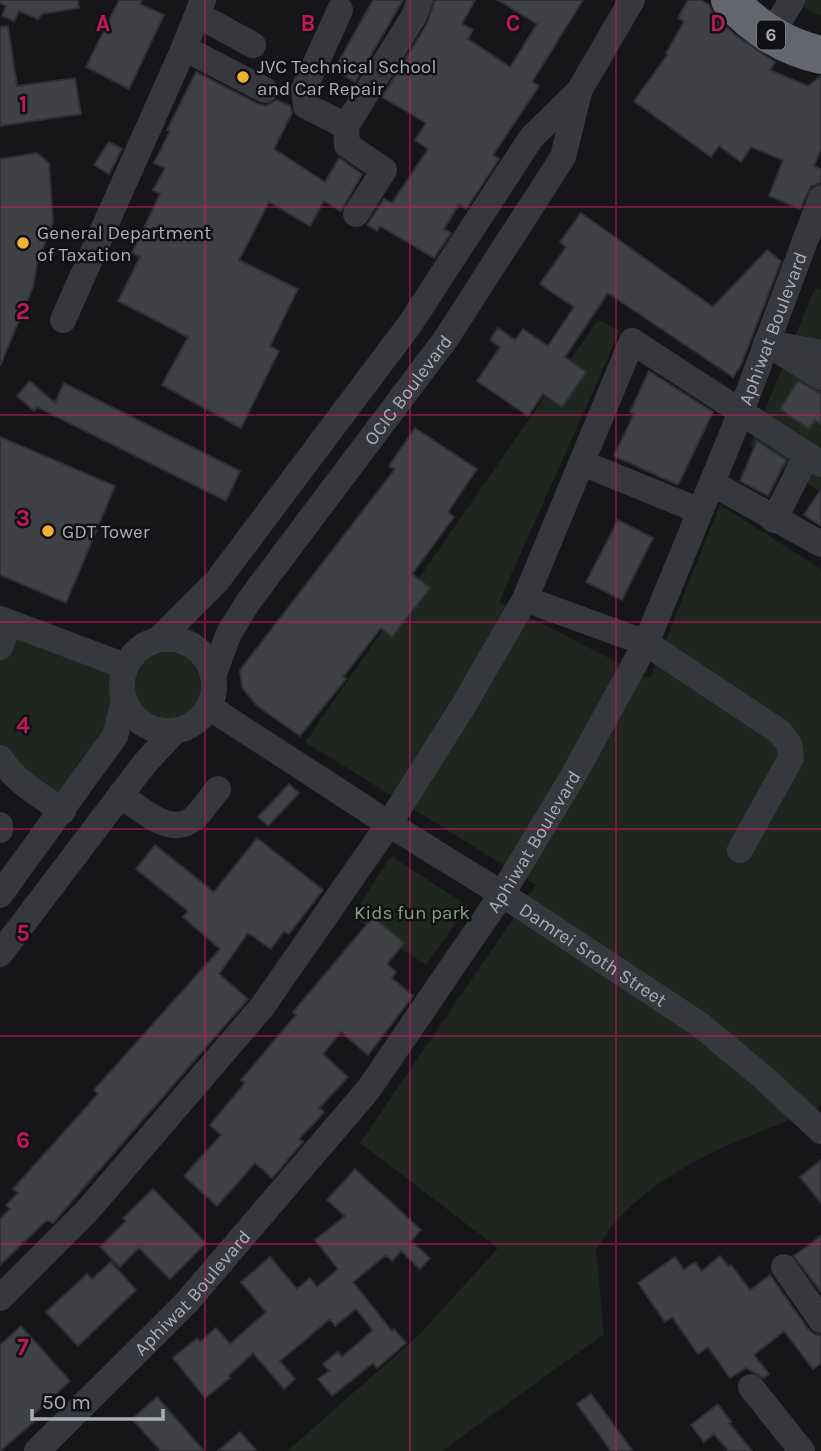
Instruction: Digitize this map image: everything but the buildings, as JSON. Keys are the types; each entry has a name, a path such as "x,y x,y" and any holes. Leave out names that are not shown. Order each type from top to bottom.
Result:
{"highway":[{"name":"6","path":"730,0 744,15 771,35 821,55"}],"street":[{"path":"356,215 384,170 346,145 346,126 414,16 420,0"},
{"name":"OCIC Boulevard","path":"159,639 218,581 410,324 531,138 579,91 632,0"},
{"path":"771,35 792,0"},
{"path":"63,320 200,7 253,45"},
{"path":"340,10 304,89 306,106 346,126"},
{"path":"184,48 265,90"},
{"name":"OCIC Boulevard","path":"213,677 229,633 248,602 445,340 563,157 579,91"},
{"name":"Aphiwat Boulevard","path":"37,1451 186,1303 368,1090 502,894 573,776 646,643 741,412 821,198"},
{"path":"0,1298 87,1211 262,1006 389,824 462,708 525,599 632,341 814,459 774,520"},
{"path":"766,343 820,367"},
{"path":"582,463 700,511"},
{"path":"712,483 821,544"},
{"path":"525,599 646,643 780,732 789,744 791,758 740,850"},
{"path":"3,630 125,666"},
{"path":"159,639 177,639 194,646 207,659 213,677 213,697 209,707 189,727 175,731 144,725 132,714 124,700 121,683 125,666 133,654 145,644 159,639"},
{"path":"0,894 115,736 124,700"},
{"name":"Damrei Sroth Street","path":"209,707 502,894 699,1024 763,1077 821,1131"},
{"path":"0,954 145,763 175,731"},
{"path":"0,758 8,771 63,811"},
{"path":"121,796 167,825 181,825 193,819 218,789"},
{"path":"784,1267 821,1320"},
{"path":"751,1387 802,1451"}],"green space":[{"path":"788,0 821,0 821,16"},
{"path":"815,288 821,290 821,492 750,446"},
{"path":"598,320 620,331 499,602 650,679 720,505 821,569 821,1104 817,1109 685,1167 639,1199 615,1223 596,1250 604,1334 442,1451 287,1451 418,1336 498,1248 360,1143 536,885 305,742"},
{"path":"9,623 125,666 121,683 124,700 63,811 0,758 0,647"},
{"path":"161,652 175,652 187,657 196,666 201,685 199,698 192,709 175,718 161,718 149,713 140,704 135,692 135,678 140,666 149,657"},
{"name":"Kids fun park","path":"391,856 468,906 426,965 352,916"}],"place":[{"name":"JVC Technical School and Car Repair","path":"243,77"},
{"name":"General Department of Taxation","path":"23,243"},
{"name":"GDT Tower","path":"48,531"}]}
